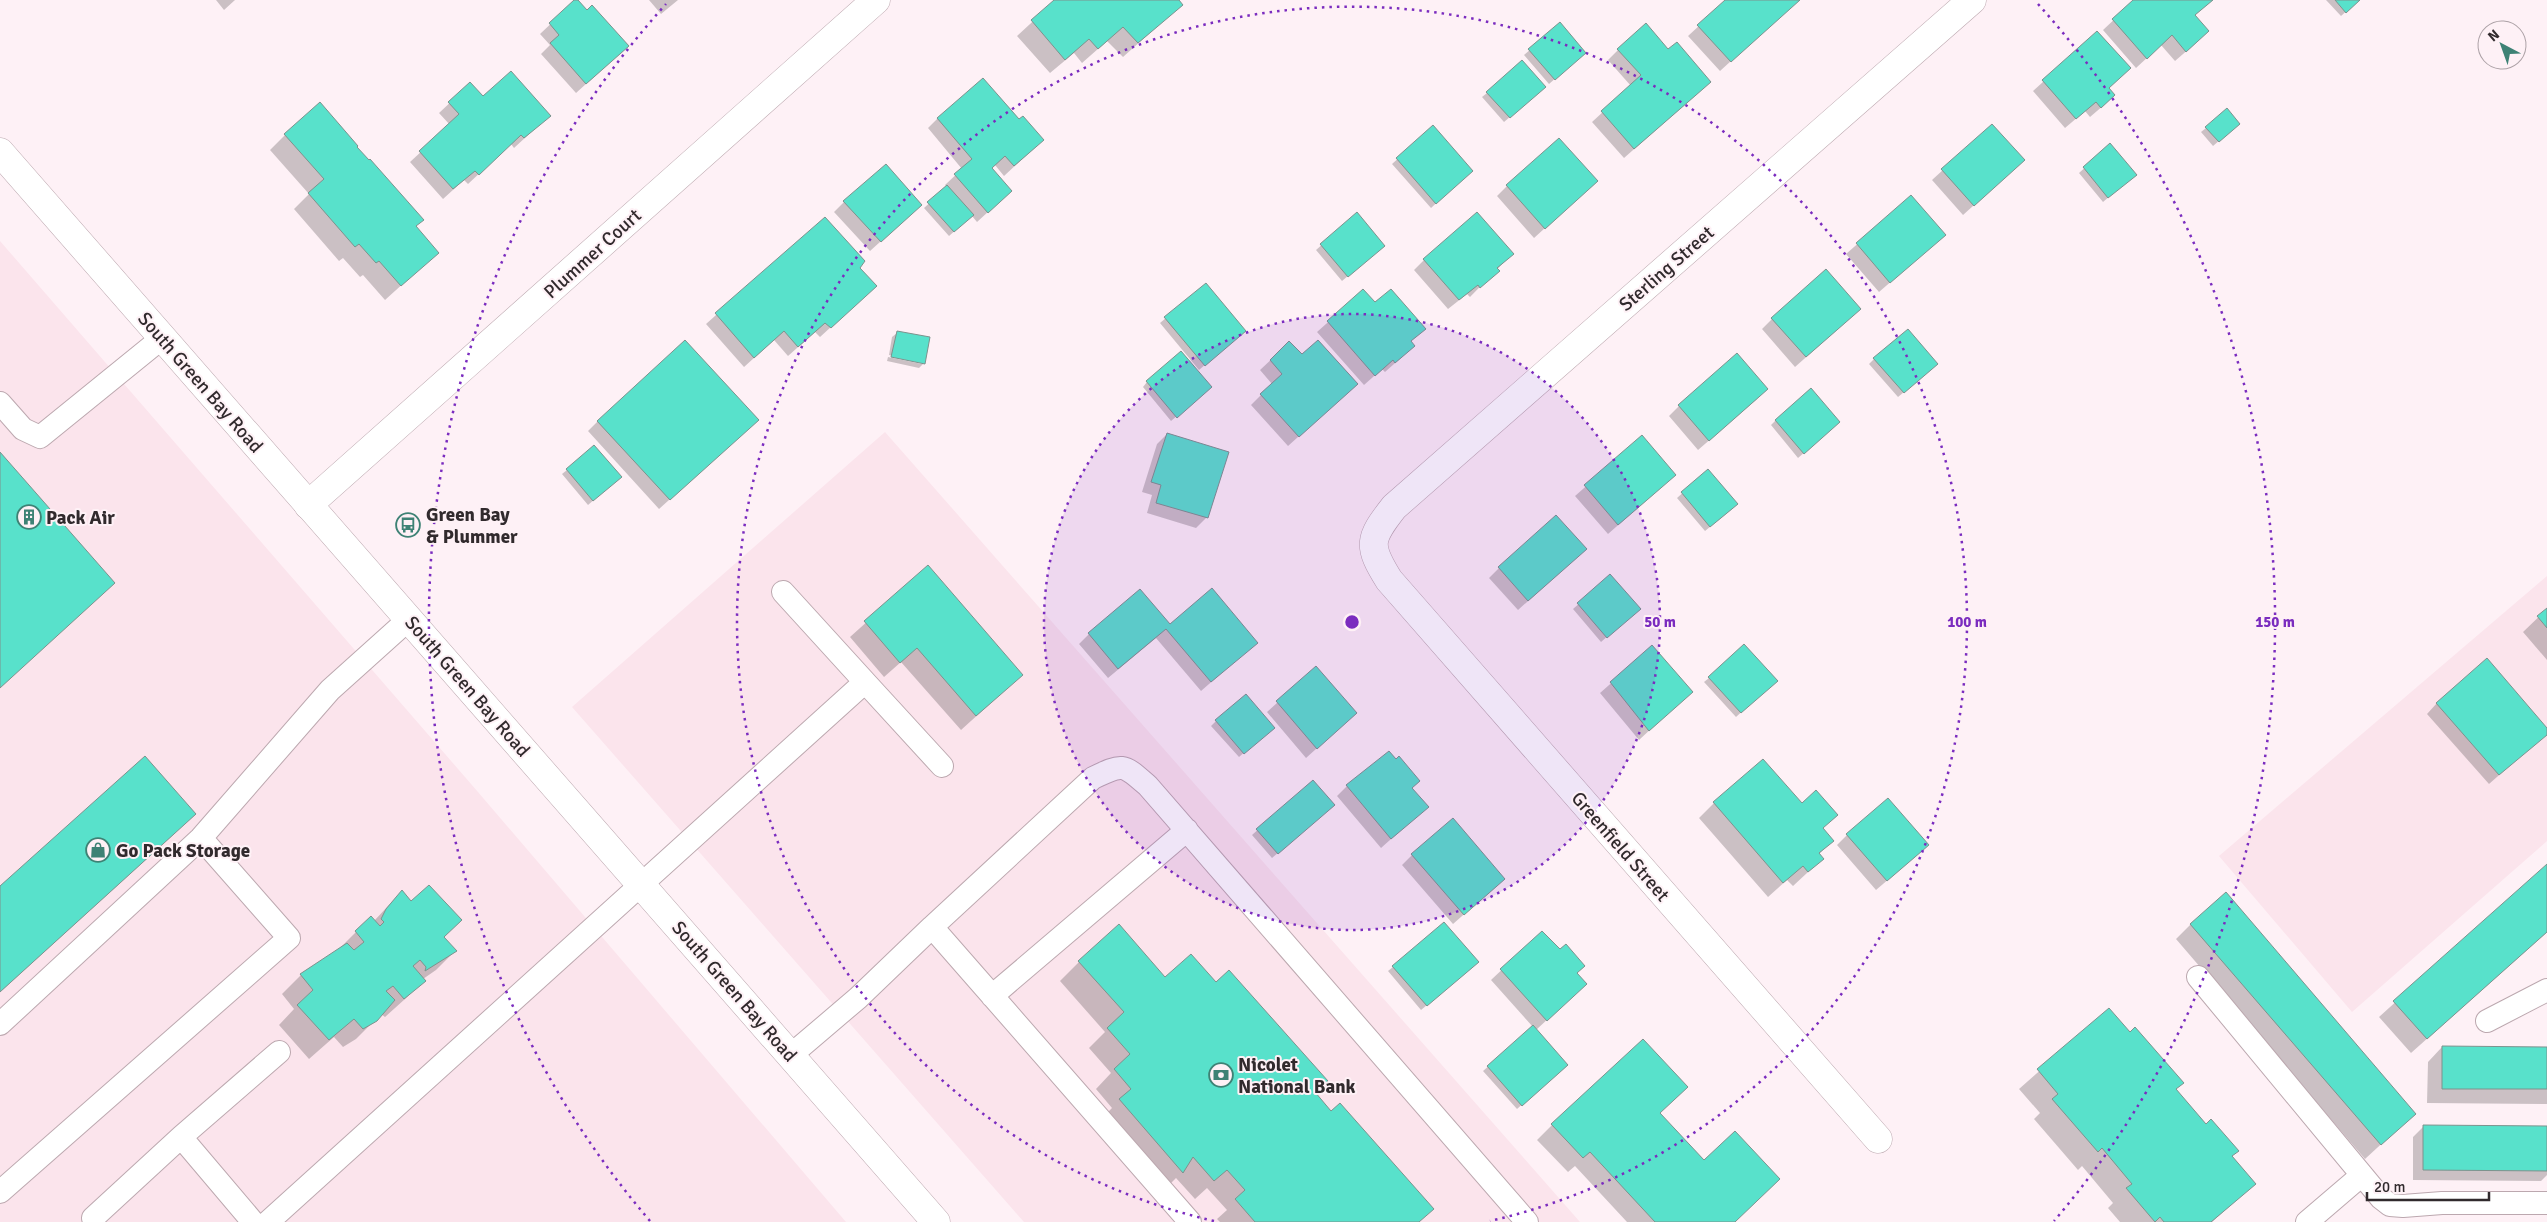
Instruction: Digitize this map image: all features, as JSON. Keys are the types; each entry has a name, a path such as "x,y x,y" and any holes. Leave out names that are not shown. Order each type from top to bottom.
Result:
{"street":[{"name":"Plummer Court","path":"308,505 876,0"},
{"name":"Sterling Street","path":"1372,546 1378,527 1394,507 1972,0"},
{"name":"South Green Bay Road","path":"0,152 936,1222"},
{"name":"Greenfield Street","path":"1372,546 1377,561 1389,580 1878,1139"}],"lane":[{"path":"0,403 23,429 40,437 162,338"},
{"path":"783,592 942,766"},
{"path":"0,1024 201,838 330,690 409,619"},
{"path":"268,1222 865,682"},
{"path":"791,1056 858,998 1094,778 1116,766 1128,769 1148,786 1527,1222"},
{"path":"992,996 1186,830"},
{"path":"0,1192 289,938 201,838"},
{"path":"932,927 1190,1222"},
{"path":"2198,977 2381,1198 2390,1204 2403,1206 2442,1203 2547,1203"},
{"path":"2487,1021 2547,990"},
{"path":"93,1218 181,1137 278,1052"},
{"path":"181,1137 253,1222"},
{"path":"2307,1222 2362,1175"}],"shaded area":[{"path":"0,241 478,792 846,1222 0,1222"},
{"path":"885,432 1580,1222 1024,1222 572,707"},
{"path":"2547,576 2547,841 2352,1012 2219,856"}],"building":[{"path":"574,0 578,0 587,10 592,5 629,46 586,84 550,43 559,35 549,23"},
{"path":"1054,0 1179,0 1183,5 1138,43 1123,27 1098,49 1089,39 1065,60 1031,20"},
{"path":"1725,0 1800,0 1731,62 1697,25"},
{"path":"2133,0 2213,0 2195,15 2209,31 2186,52 2172,35 2147,59 2112,19"},
{"path":"2335,0 2360,0 2346,13"},
{"path":"1560,22 1586,53 1555,80 1528,49"},
{"path":"1646,23 1668,49 1677,42 1711,82 1634,149 1601,111 1641,75 1617,49"},
{"path":"2097,31 2131,68 2109,88 2115,95 2101,108 2096,102 2076,119 2042,80"},
{"path":"1522,60 1546,87 1510,118 1486,92"},
{"path":"511,71 551,116 524,138 521,135 479,175 475,171 453,189 419,151 459,114 448,102 470,82 483,96"},
{"path":"983,78 1019,119 1023,116 1044,140 1014,166 1005,156 992,168 1012,191 988,213 954,174 972,159 937,118"},
{"path":"320,102 357,147 424,220 416,226 439,253 401,286 379,261 376,263 359,244 355,247 308,193 324,179 284,134"},
{"path":"2227,108 2240,124 2219,142 2205,127"},
{"path":"1992,124 2025,160 1974,206 1941,169"},
{"path":"1433,125 1473,171 1436,204 1396,158"},
{"path":"1559,138 1598,181 1545,229 1506,185"},
{"path":"2110,143 2137,175 2108,198 2083,167"},
{"path":"886,164 922,205 881,242 843,201"},
{"path":"947,185 974,215 954,232 927,202"},
{"path":"1911,195 1946,235 1890,283 1856,243"},
{"path":"1357,212 1385,246 1348,277 1320,244"},
{"path":"1477,212 1514,254 1497,268 1500,271 1480,288 1478,285 1459,300 1423,259"},
{"path":"825,217 865,261 860,268 877,286 831,328 825,323 798,347 784,331 754,358 715,313"},
{"path":"1826,269 1861,309 1806,357 1771,318"},
{"path":"1206,283 1246,331 1205,366 1164,317"},
{"path":"1363,289 1375,302 1391,289 1426,329 1411,341 1415,346 1395,363 1393,360 1375,376 1327,321"},
{"path":"1908,329 1938,364 1904,393 1873,358"},
{"path":"897,331 930,337 925,364 891,357"},
{"path":"685,340 759,420 670,500 597,421"},
{"path":"1318,340 1358,384 1299,437 1260,394 1282,374 1270,360 1289,341 1302,354"},
{"path":"1181,351 1212,387 1177,418 1146,381"},
{"path":"1737,353 1768,389 1709,441 1678,405"},
{"path":"1811,388 1840,422 1804,454 1775,420"},
{"path":"1167,433 1229,452 1208,518 1156,503 1161,485 1151,482"},
{"path":"1642,435 1676,475 1618,525 1584,485"},
{"path":"594,445 622,477 593,501 566,469"},
{"name":"Pack Air","path":"0,452 115,583 0,688"},
{"path":"1708,469 1738,504 1710,527 1681,492"},
{"path":"1556,515 1587,549 1528,601 1498,567"},
{"path":"928,565 1023,675 976,716 917,648 900,663 864,621"},
{"path":"1610,574 1641,609 1607,638 1577,603"},
{"path":"1212,588 1258,643 1211,682 1166,629 1118,669 1088,633 1140,589 1170,624"},
{"path":"2547,608 2547,628 2537,616"},
{"path":"1744,644 1778,681 1741,713 1708,677"},
{"path":"1652,645 1693,692 1649,731 1610,682"},
{"path":"2487,658 2547,728 2547,735 2499,775 2436,703"},
{"path":"1316,666 1357,713 1317,749 1276,701"},
{"path":"1246,694 1275,728 1244,754 1215,720"},
{"path":"1389,751 1396,759 1399,756 1420,781 1412,788 1429,807 1391,839 1346,785"},
{"name":"Go Pack Storage","path":"145,756 196,814 0,992 0,886"},
{"path":"1763,759 1802,803 1816,790 1838,815 1823,828 1834,841 1819,853 1824,859 1808,872 1803,866 1783,883 1713,802"},
{"path":"1313,780 1335,805 1278,854 1256,829"},
{"path":"1888,798 1929,845 1887,881 1846,834"},
{"path":"1453,818 1505,879 1464,915 1411,854"},
{"path":"2547,864 2547,932 2427,1039 2393,1001"},
{"path":"429,885 462,920 444,937 457,951 425,971 426,967 420,960 413,966 426,981 404,999 393,986 386,991 395,1000 377,1021 363,1029 354,1019 329,1040 297,1005 313,990 300,974 347,943 354,950 364,942 355,931 371,916 380,926 384,922 381,919 386,909 402,890 411,901"},
{"path":"2226,892 2416,1114 2381,1145 2190,924"},
{"path":"1444,922 1479,962 1427,1006 1392,966"},
{"name":"Nicolet National Bank","path":"1119,924 1165,977 1191,954 1216,982 1229,970 1328,1081 1315,1092 1331,1111 1340,1103 1434,1209 1419,1222 1255,1222 1235,1199 1245,1190 1227,1170 1214,1181 1193,1157 1183,1173 1119,1099 1131,1089 1114,1069 1130,1054 1107,1028 1124,1012 1078,961"},
{"path":"1542,931 1560,949 1566,944 1585,966 1577,973 1587,984 1547,1021 1500,969"},
{"path":"2109,1008 2130,1032 2135,1027 2184,1083 2176,1089 2206,1124 2211,1119 2239,1151 2232,1156 2256,1184 2211,1222 2164,1222 2160,1217 2155,1222 2126,1188 2132,1184 2102,1148 2098,1152 2052,1099 2058,1094 2037,1069"},
{"path":"1533,1025 1568,1065 1522,1106 1487,1066"},
{"path":"1643,1039 1688,1087 1660,1113 1704,1160 1735,1131 1780,1179 1735,1222 1655,1222 1590,1152 1583,1158 1551,1124"},
{"path":"2442,1046 2547,1047 2547,1089 2442,1089"},
{"path":"2423,1125 2547,1126 2547,1171 2423,1170"}],"place":[{"name":"Pack Air","path":"29,517"},
{"name":"Green Bay & Plummer","path":"408,525"},
{"name":"Go Pack Storage","path":"98,850"},
{"name":"Nicolet National Bank","path":"1221,1075"}]}
